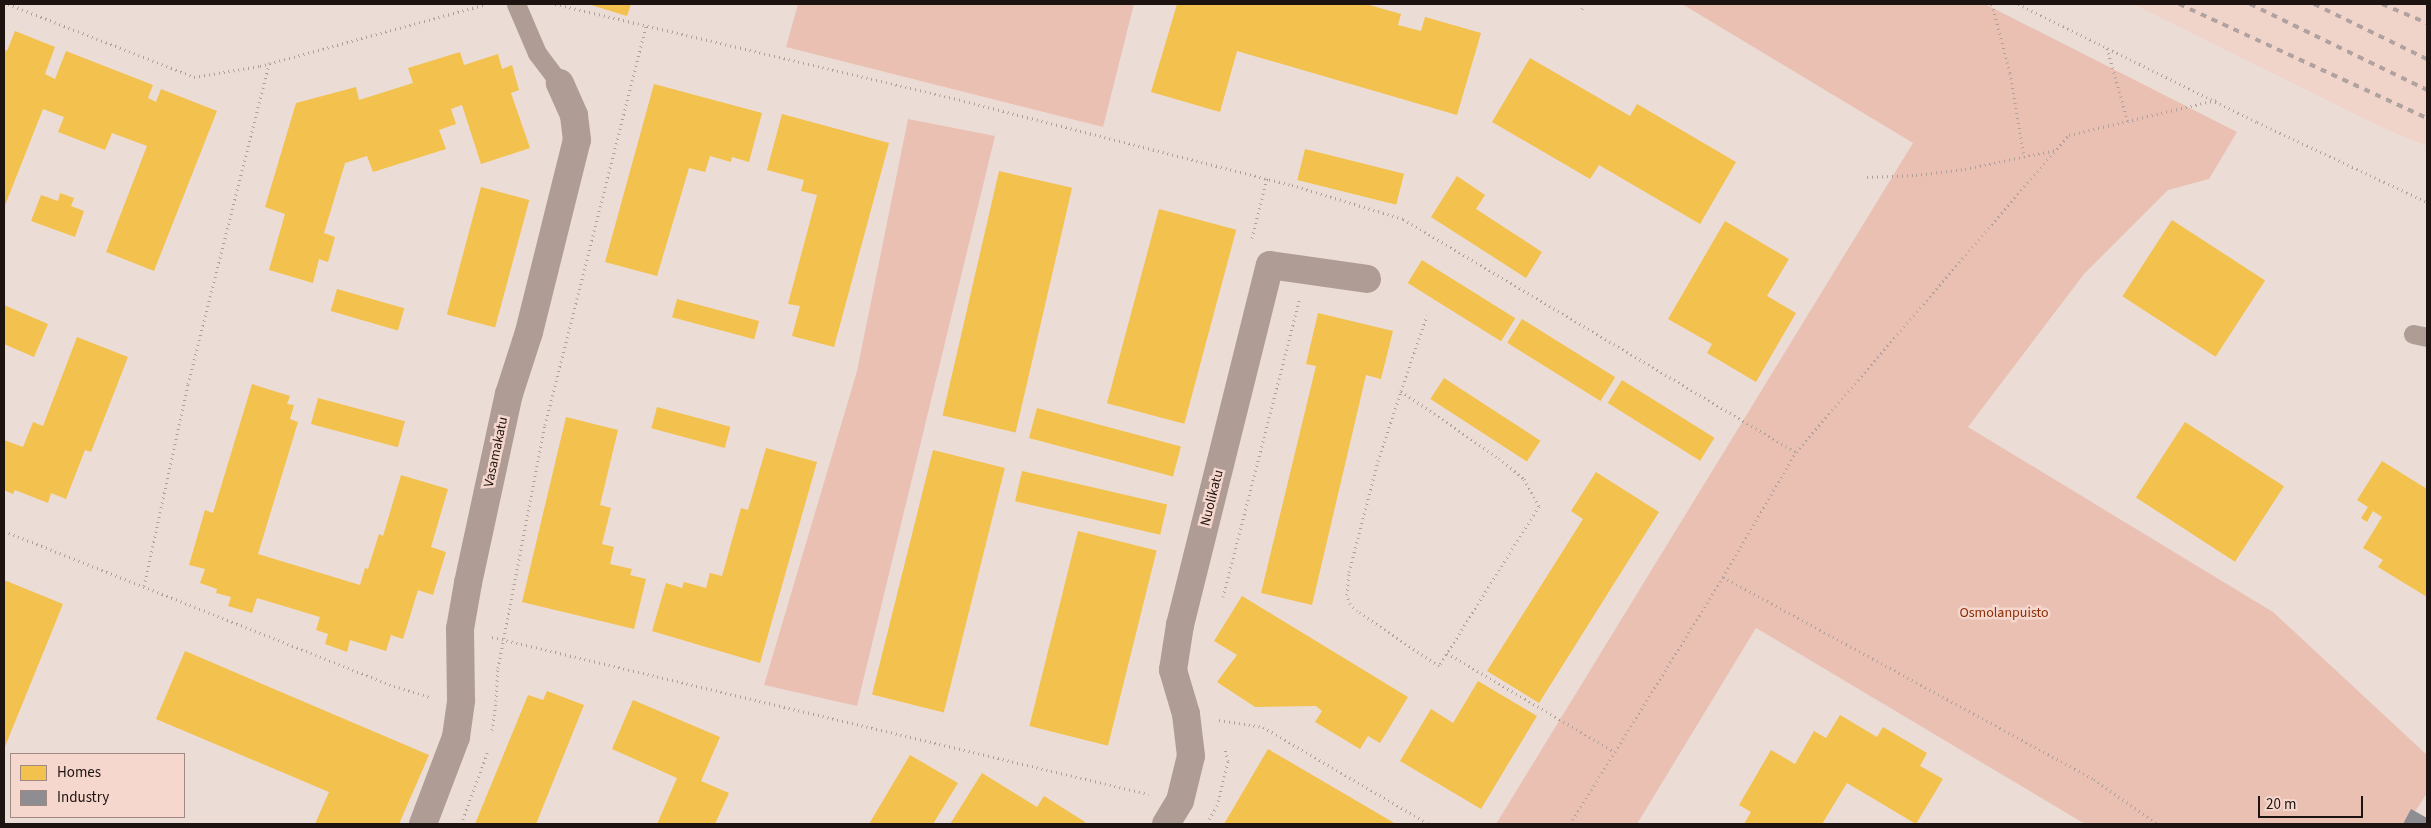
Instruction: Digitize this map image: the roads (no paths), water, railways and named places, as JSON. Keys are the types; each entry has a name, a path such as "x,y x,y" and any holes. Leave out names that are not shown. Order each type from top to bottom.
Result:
{"street":[{"name":"Vasamakatu","path":"423,824 456,737 461,700 460,629 468,583 509,394 529,332 576,140 574,115 560,83"},
{"name":"Nuolikatu","path":"1166,824 1180,801 1191,756 1186,714 1174,670 1180,625 1270,265 1367,279"}],"lane":[{"path":"516,4 538,53 560,83"}],"railway":[{"path":"2179,4 2427,118"},
{"path":"2250,4 2427,90"},
{"path":"2314,4 2427,59"},
{"path":"2382,4 2427,23"}],"park label":[{"name":"Osmolanpuisto","path":"2004,613"}]}
